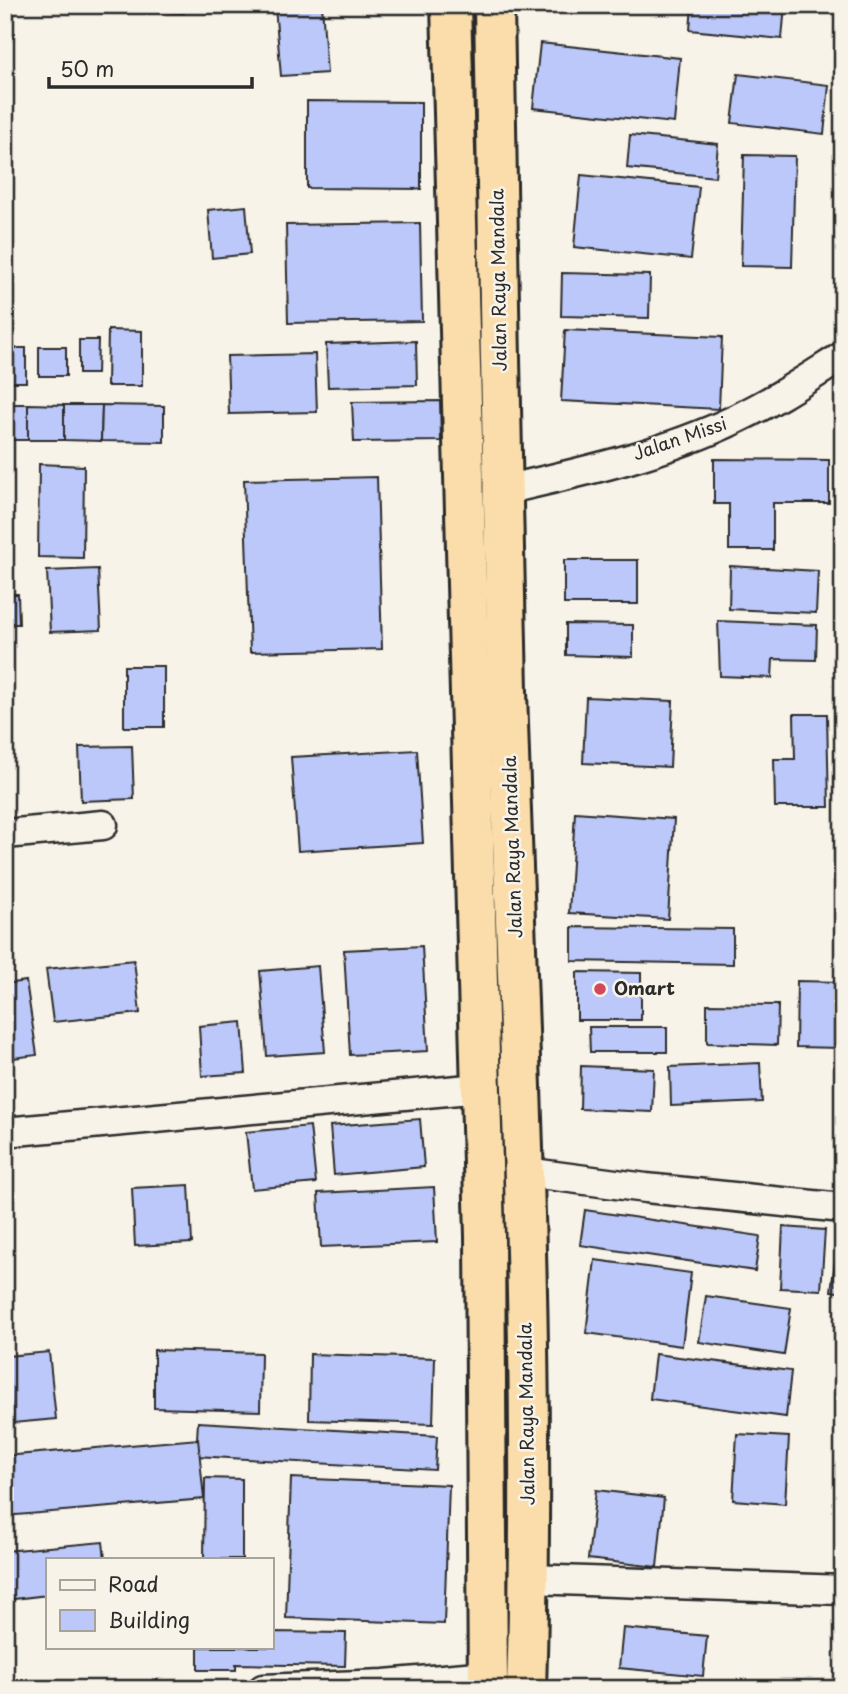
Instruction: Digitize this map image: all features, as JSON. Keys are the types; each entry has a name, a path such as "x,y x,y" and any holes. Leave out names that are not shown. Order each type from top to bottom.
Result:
{"highway":[{"path":"451,5 485,1236 488,1682"},
{"name":"Jalan Raya Mandala","path":"494,5 507,688 525,1172 530,1579 526,1689"},
{"path":"485,1236 525,1239"}],"street":[{"name":"Jalan Missi","path":"505,490 591,470 687,439 768,403 843,356"},
{"path":"5,834 103,825"},
{"path":"5,1132 480,1088"},
{"path":"525,1172 646,1188 843,1208"},
{"path":"530,1579 843,1590"},
{"path":"262,1689 488,1682"}],"building":[{"path":"143,5 185,5 184,13 143,11"},
{"path":"322,5 327,73 281,76 275,7"},
{"path":"692,5 785,5 782,39 690,30"},
{"path":"540,43 680,58 674,123 533,108"},
{"path":"738,74 829,85 824,134 732,123"},
{"path":"307,101 421,102 421,189 307,188"},
{"path":"630,135 718,144 715,177 627,168"},
{"path":"744,155 795,156 792,267 741,266"},
{"path":"581,175 699,187 691,259 574,247"},
{"path":"246,206 250,254 212,258 208,210"},
{"path":"420,223 422,321 288,323 286,225"},
{"path":"562,273 650,275 649,318 561,316"},
{"path":"108,330 142,331 142,386 107,386"},
{"path":"565,330 722,337 719,409 561,401"},
{"path":"79,340 98,340 97,374 79,374"},
{"path":"416,341 417,385 328,387 326,344"},
{"path":"39,347 66,347 66,376 39,376"},
{"path":"5,348 26,348 26,382 5,382"},
{"path":"315,354 317,412 229,414 227,356"},
{"path":"440,401 441,441 354,442 352,402"},
{"path":"5,404 28,404 28,440 5,440"},
{"path":"28,404 64,405 64,440 28,440"},
{"path":"64,405 102,405 101,441 64,440"},
{"path":"102,405 164,406 164,442 101,441"},
{"path":"714,459 829,460 829,503 773,503 773,550 729,550 729,504 714,504"},
{"path":"39,464 84,466 83,558 38,557"},
{"path":"377,477 382,649 250,652 244,480"},
{"path":"564,560 638,560 638,604 564,604"},
{"path":"840,563 843,563 843,609 837,608"},
{"path":"730,566 818,571 816,613 729,609"},
{"path":"98,569 101,630 50,632 47,571"},
{"path":"5,594 18,594 19,624 5,624"},
{"path":"718,621 817,625 816,660 773,659 772,678 720,676"},
{"path":"566,624 633,625 633,657 566,655"},
{"path":"124,666 164,666 164,727 124,727"},
{"path":"586,697 673,701 670,767 583,763"},
{"path":"794,714 827,714 829,807 775,807 774,759 795,759"},
{"path":"132,746 134,799 81,801 79,747"},
{"path":"417,750 423,843 298,851 291,757"},
{"path":"575,812 674,819 668,919 569,913"},
{"path":"572,927 733,929 733,964 572,961"},
{"path":"422,946 428,1051 350,1055 344,950"},
{"path":"134,960 140,1013 53,1022 46,969"},
{"path":"318,966 325,1052 267,1056 260,971"},
{"path":"577,972 641,973 641,1020 577,1020"},
{"path":"26,981 37,1055 5,1059 5,984"},
{"path":"797,981 843,982 843,1124 838,1124 840,1048 796,1047"},
{"path":"707,1004 778,1005 777,1045 707,1043"},
{"path":"242,1022 246,1073 202,1076 199,1026"},
{"path":"589,1027 667,1027 667,1052 590,1052"},
{"path":"760,1063 762,1102 671,1106 670,1067"},
{"path":"581,1066 654,1069 652,1112 580,1109"},
{"path":"420,1119 424,1167 334,1175 330,1126"},
{"path":"310,1126 316,1183 252,1189 246,1132"},
{"path":"189,1185 192,1243 135,1246 132,1188"},
{"path":"434,1187 437,1242 321,1247 318,1193"},
{"path":"585,1210 760,1236 755,1271 580,1245"},
{"path":"840,1224 843,1224 843,1293 831,1291"},
{"path":"783,1227 825,1230 821,1290 780,1288"},
{"path":"595,1260 691,1273 682,1346 586,1333"},
{"path":"706,1296 791,1308 784,1355 699,1342"},
{"path":"154,1350 261,1353 260,1411 154,1408"},
{"path":"49,1352 56,1419 13,1423 7,1356"},
{"path":"310,1354 435,1358 433,1424 309,1420"},
{"path":"655,1354 791,1371 786,1417 650,1399"},
{"path":"198,1422 437,1436 435,1470 196,1456"},
{"path":"737,1434 789,1437 785,1504 733,1500"},
{"path":"198,1439 204,1499 5,1516 5,1456"},
{"path":"205,1478 242,1479 242,1558 204,1558"},
{"path":"291,1478 449,1485 444,1624 286,1618"},
{"path":"596,1490 664,1498 657,1567 588,1559"},
{"path":"103,1542 105,1558 46,1558 46,1595 5,1600 5,1551"},
{"path":"623,1628 707,1636 703,1676 619,1668"},
{"path":"273,1632 346,1633 345,1666 236,1664 236,1670 198,1670 198,1648 273,1648"}],"place":[{"name":"Omart","path":"600,989"}]}
